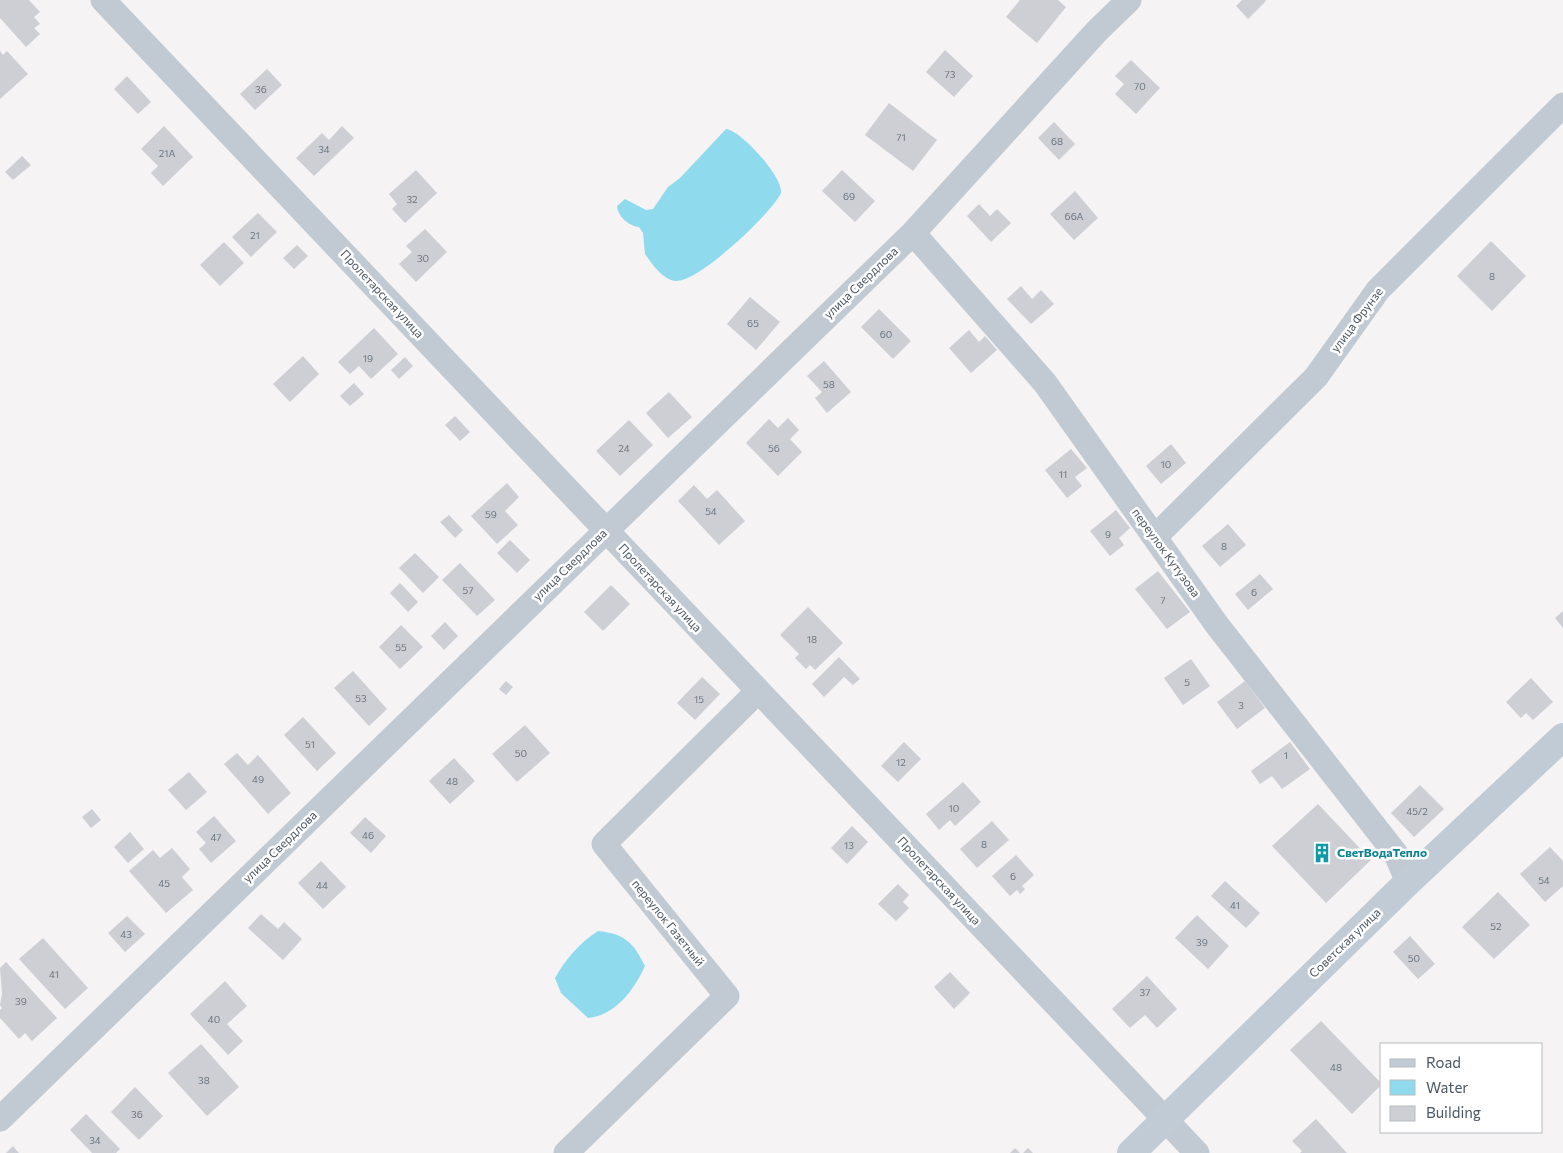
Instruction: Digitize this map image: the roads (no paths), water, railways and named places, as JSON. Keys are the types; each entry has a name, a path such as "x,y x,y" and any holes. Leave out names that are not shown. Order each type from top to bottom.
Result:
{"main road":[{"name":"Советская улица","path":"1131,1153 1408,882 1563,737"}],"street":[{"name":"Пролетарская улица","path":"104,0 1197,1153"},
{"name":"улица Свердлова","path":"0,1118 913,233 1097,31 1129,0"},
{"name":"улица Фрунзе","path":"1155,537 1316,377 1378,290 1563,105"},
{"name":"переулок Кутузова","path":"913,233 1045,383 1218,625 1396,854 1408,882"},
{"name":"переулок Газетный","path":"566,1153 727,996 604,844 758,691"}],"water":[{"path":"726,129 742,138 769,166 780,186 781,193 764,216 717,259 701,271 687,278 676,281 671,280 658,271 645,254 643,233 639,227 631,225 619,214 617,206 625,199 646,210 653,209 668,187 680,178"},
{"path":"598,931 622,937 632,945 645,966 630,992 623,1000 607,1012 588,1018 561,993 555,978 574,952"}],"place":[{"name":"СветВодаТепло","path":"1322,853"}]}
